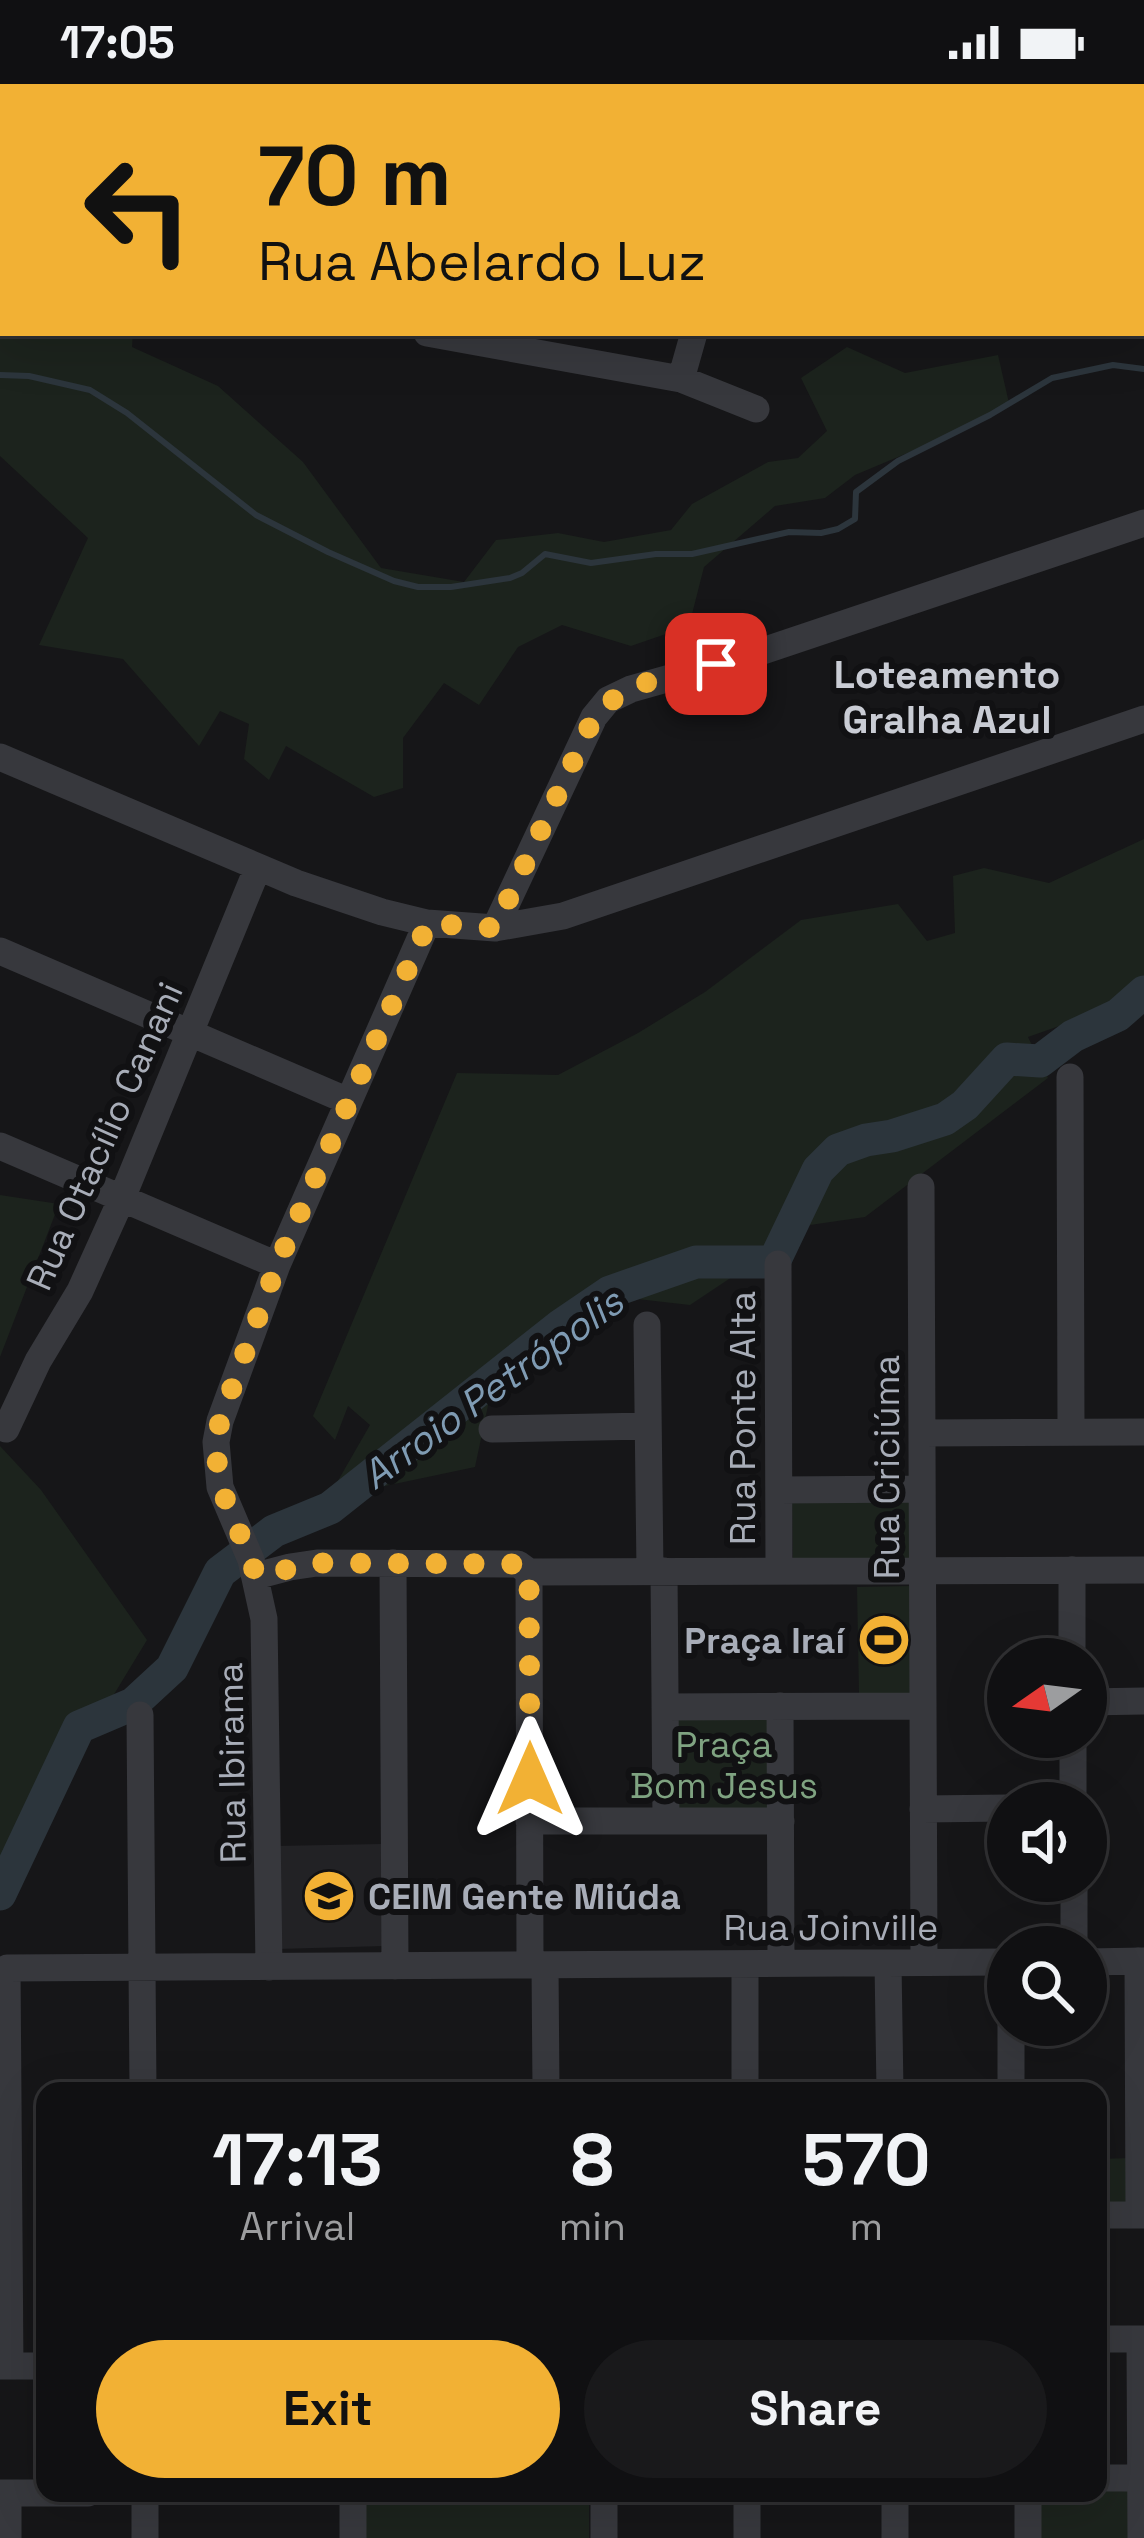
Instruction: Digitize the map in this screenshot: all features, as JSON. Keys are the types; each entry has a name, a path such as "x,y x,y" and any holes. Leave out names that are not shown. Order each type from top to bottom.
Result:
{"street":[{"path":"444,336 680,379 757,409"},
{"path":"680,379 693,336"},
{"path":"495,928 594,717 608,700 631,688 748,656 1144,523"},
{"path":"0,757 339,899 428,923 495,928 563,916 1144,718"},
{"name":"Rua Otacílio Canani","path":"6,1430 38,1361 80,1291 122,1198 258,867"},
{"name":"Rua Ibirama","path":"269,1966 265,1646 250,1558 220,1487 216,1442 277,1265 428,923"},
{"path":"0,951 348,1101"},
{"path":"1070,1077 1071,1432"},
{"path":"0,1146 277,1265"},
{"name":"Rua Criciúma","path":"921,1187 924,1963"},
{"name":"Rua Ponte Alta","path":"778,1264 779,1571"},
{"path":"646,1325 665,1706 666,1821"},
{"path":"492,1429 648,1426"},
{"path":"922,1433 1144,1432"},
{"path":"779,1490 922,1489"},
{"path":"250,1558 518,1564 529,1572 1144,1570"},
{"path":"393,1563 394,1966"},
{"path":"1072,1570 1072,1638"},
{"path":"529,1572 530,1821 545,2082"},
{"path":"1107,1702 1144,1702"},
{"path":"665,1706 923,1706"},
{"path":"780,1706 782,1964"},
{"path":"140,1715 142,2082"},
{"path":"923,1809 987,1808"},
{"path":"530,1821 781,1821"},
{"path":"1107,1962 1141,1961 1142,2215 1107,2215"},
{"name":"Rua Joinville","path":"4,2237 8,1968 987,1962"},
{"path":"888,1963 890,2082"},
{"path":"745,1964 745,2082"},
{"path":"1011,2046 1011,2082"},
{"path":"4,2237 5,2366 36,2366"},
{"path":"1107,2339 1142,2339 1141,2538"},
{"path":"1107,2478 1141,2478"},
{"path":"8,2538 4,2493 36,2493"},
{"path":"145,2502 145,2538"},
{"path":"353,2502 353,2538"},
{"path":"604,2502 604,2538"},
{"path":"747,2502 747,2538"},
{"path":"895,2502 895,2538"},
{"path":"1028,2502 1028,2538"}],"shaded area":[{"name":"CEIM Gente Miúda","path":"381,1844 384,1946 278,1949 275,1846"}],"green space":[{"path":"0,336 133,336 132,347 218,386 303,462 381,568 464,582 496,540 558,533 604,542 671,530 692,504 768,462 798,458 827,431 801,378 847,347 905,373 998,355 1009,403 986,420 855,475 825,498 775,506 704,567 689,626 631,646 562,625 518,647 479,705 444,683 403,738 403,788 374,797 286,746 269,780 244,759 249,724 220,711 199,746 123,659 39,645 88,538 0,456"},
{"path":"1144,839 1144,981 1113,1007 1028,1037 1048,1078 865,1217 810,1225 690,1305 620,1297 490,1396 475,1467 328,1498 370,1425 348,1406 335,1440 313,1416 457,1073 558,1075 705,992 801,920 898,904 927,941 955,933 953,876 984,868 1049,883"},
{"path":"0,1195 59,1204 0,1357"},
{"path":"0,1446 41,1490 147,1640 0,1882"},
{"path":"792,1496 910,1496 910,1559 793,1560"},
{"name":"Praça Iraí","path":"910,1586 912,1693 859,1694 857,1587"},
{"name":"Praça Bom Jesus","path":"676,1717 772,1717 772,1812 677,1812"},
{"path":"1130,2158 1131,2211 1107,2211 1107,2159"},
{"path":"1107,2490 1130,2490 1131,2538 1035,2538 1035,2502 1107,2502"},
{"path":"356,2502 589,2502 589,2538 356,2538"}],"waterway":[{"path":"0,375 29,376 90,390 127,413 256,515 394,581 451,587 510,578 545,554 591,563 692,554 789,532 838,529 855,519 856,492 898,461 1052,378 1113,365 1144,369"},
{"name":"Arroio Petrópolis","path":"0,1894 79,1727 133,1704 172,1668 220,1572 274,1531 330,1508 560,1326 610,1292 696,1262 774,1262 818,1170 838,1150 945,1119 965,1105 1007,1059 1040,1061 1073,1036 1118,1015 1144,992"}],"place":[{"name":"Praça Iraí","path":"884,1640"},
{"name":"CEIM Gente Miúda","path":"329,1896"}],"district":[{"name":"Loteamento Gralha Azul","path":"947,696"}],"route":[{"path":"530,1779 529,1572 518,1564 317,1563 256,1576 220,1487 216,1442 277,1265 428,923 495,928 594,717 608,700 631,688 716,664"}]}
